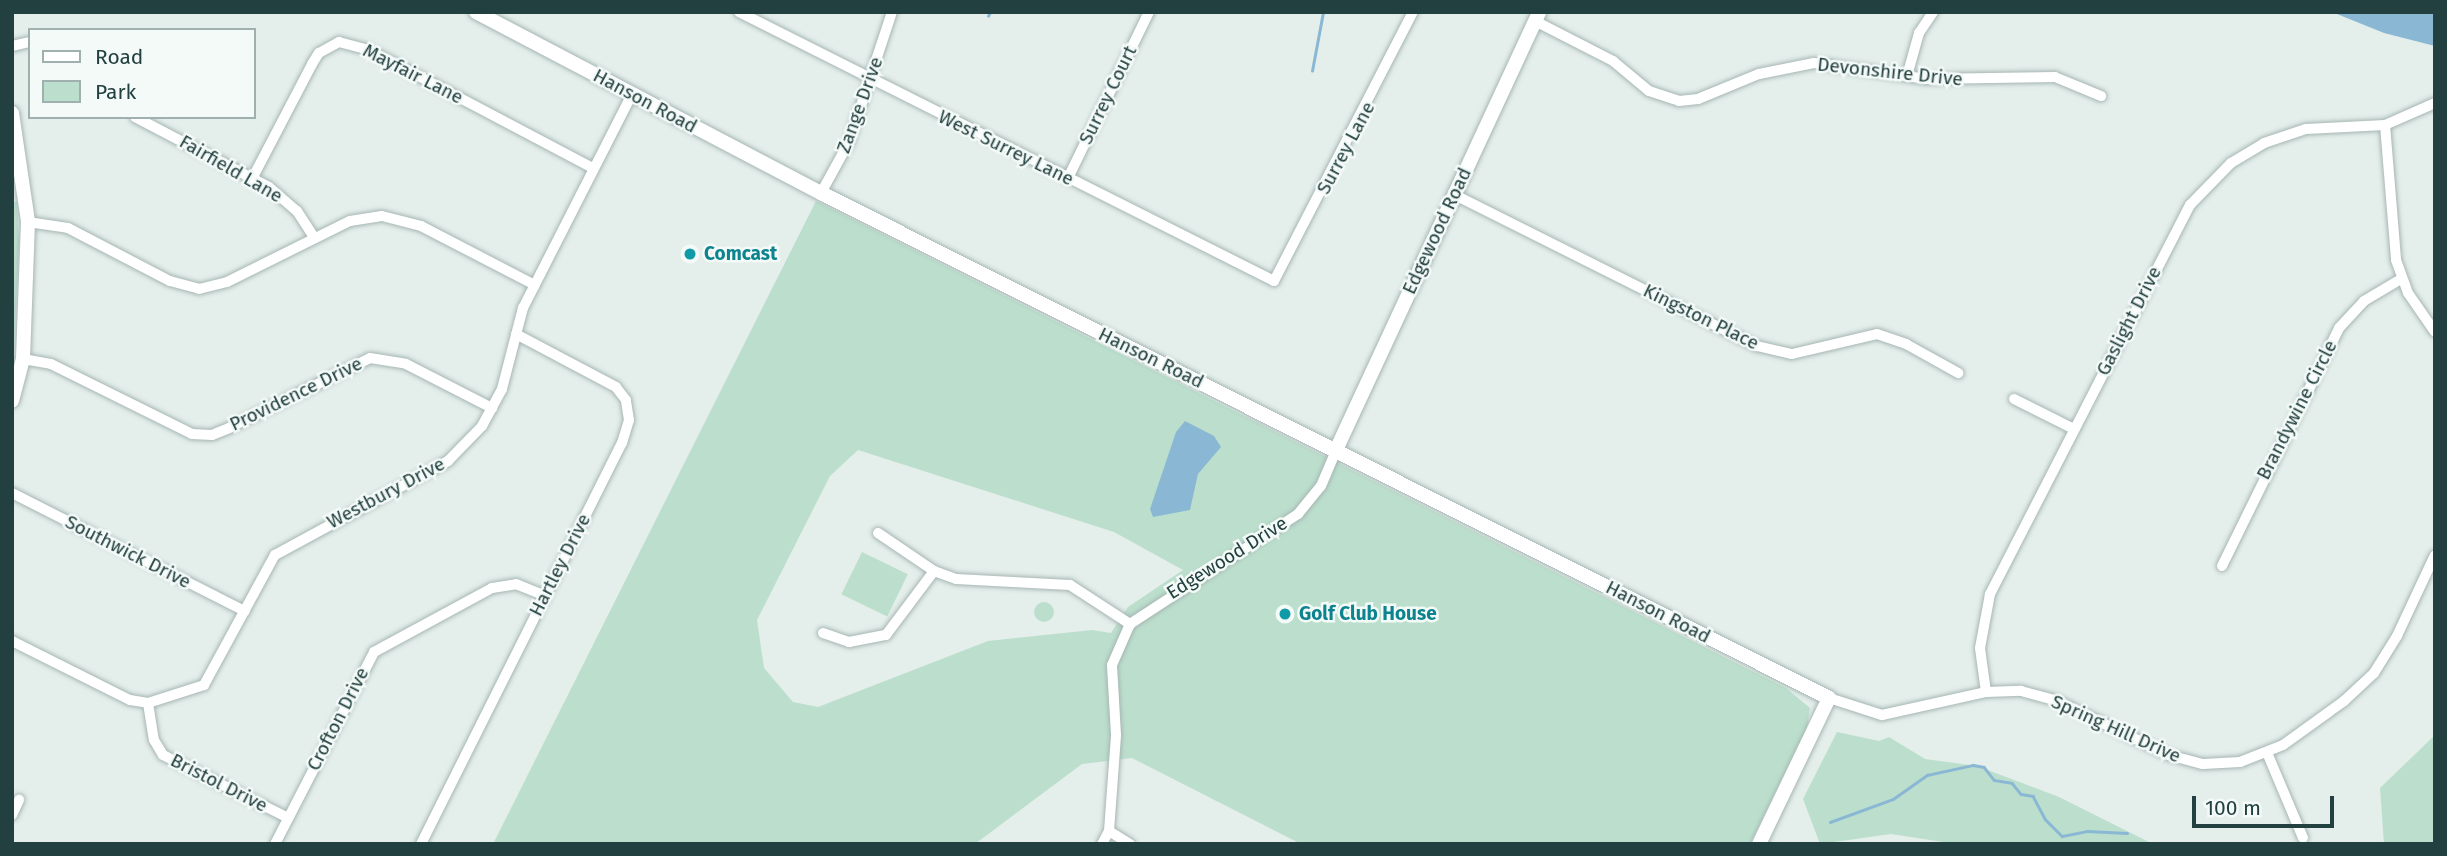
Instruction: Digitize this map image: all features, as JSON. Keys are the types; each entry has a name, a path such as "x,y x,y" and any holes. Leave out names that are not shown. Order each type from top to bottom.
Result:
{"street":[{"name":"Hanson Road","path":"476,12 821,193 1829,698"},
{"name":"West Surrey Lane","path":"739,12 1274,281"},
{"name":"Zange Drive","path":"821,193 849,142 872,81 891,12"},
{"name":"Surrey Court","path":"1068,178 1149,12"},
{"name":"Surrey Lane","path":"1274,281 1413,12"},
{"path":"1907,76 1919,33 1933,12"},
{"name":"Devonshire Drive","path":"1537,17 1613,61 1649,91 1679,101 1796,65 1831,64 1907,76 1967,80 2054,77 2101,96"},
{"name":"Edgewood Road","path":"1336,450 1537,17"},
{"name":"Mayfair Lane","path":"253,177 319,53 339,42 369,50 593,168"},
{"name":"Westbury Drive","path":"148,703 204,685 270,562 283,549 449,461 471,441 492,408 535,285 632,94"},
{"name":"Gaslight Drive","path":"1986,692 1980,648 1986,604 2177,227 2208,184 2250,150 2289,133 2385,125 2435,103"},
{"path":"12,113 28,222 23,359 12,401"},
{"name":"Fairfield Lane","path":"139,119 253,177 288,202 314,237"},
{"path":"2385,125 2401,279 2435,332"},
{"name":"Kingston Place","path":"1453,194 1757,346 1792,354 1877,334 1906,344 1958,373"},
{"path":"28,222 68,228 160,276 199,289 227,282 314,237 361,217 402,219 535,285"},
{"name":"Brandywine Circle","path":"2222,566 2339,328 2364,301 2401,279"},
{"name":"Hartley Drive","path":"421,844 622,443 629,410 622,392 608,381 516,334"},
{"name":"Providence Drive","path":"23,359 51,364 192,434 212,435 229,428 370,358 406,364 492,408"},
{"path":"2014,400 2074,429"},
{"name":"Edgewood Drive","path":"1130,624 1298,514 1321,486 1336,450"},
{"name":"Southwick Drive","path":"12,493 245,611"},
{"path":"878,533 934,571 974,583 1070,585 1130,624 1110,679 1116,735 1108,831 1102,844"},
{"name":"Spring Hill Drive","path":"1829,698 1882,715 1986,692 2021,691 2055,700 2169,755 2203,764 2268,755 2344,701 2374,673 2397,636 2435,555"},
{"path":"823,634 849,642 886,635 934,571"},
{"name":"Crofton Drive","path":"275,844 374,652 492,589 516,584 545,596"},
{"path":"12,641 118,695 148,703"},
{"path":"1759,844 1829,698"},
{"name":"Bristol Drive","path":"148,703 154,740 163,755 288,818"},
{"path":"2268,755 2303,838"},
{"path":"12,815 19,800"},
{"path":"1108,831 1130,844"}],"green space":[{"path":"816,201 1786,688 1810,708 1807,728 1750,844 1301,844 1132,758 1082,764 975,844 493,844","holes":["858,450 1114,532 1183,570 1128,607 1111,633 1092,630 988,641 818,707 793,702 764,668 757,620 830,476"]},
{"path":"12,202 17,202 19,242 14,349"},
{"path":"862,552 908,574 887,617 841,594"},
{"path":"1040,602 1048,602 1054,612 1048,622 1040,622 1034,616 1034,608"},
{"path":"1837,732 1879,741 1889,737 1925,759 1977,766 2059,797 2153,844 1956,844 1891,834 1820,844 1803,799"},
{"path":"2435,735 2435,844 2384,844 2380,788"}],"water":[{"path":"2332,12 2435,12 2435,46 2384,33"},
{"path":"1185,421 1214,436 1221,447 1198,474 1190,510 1153,517 1150,509 1176,432"}],"waterway":[{"path":"988,16 990,12"},
{"path":"1312,71 1323,12"},
{"path":"1830,822 1893,799 1927,775 1973,765 1984,767 1994,780 2012,783 2021,794 2033,796 2045,819 2062,836 2087,831 2127,833"}],"place":[{"name":"Comcast","path":"690,254"},
{"name":"Golf Club House","path":"1285,614"}]}
